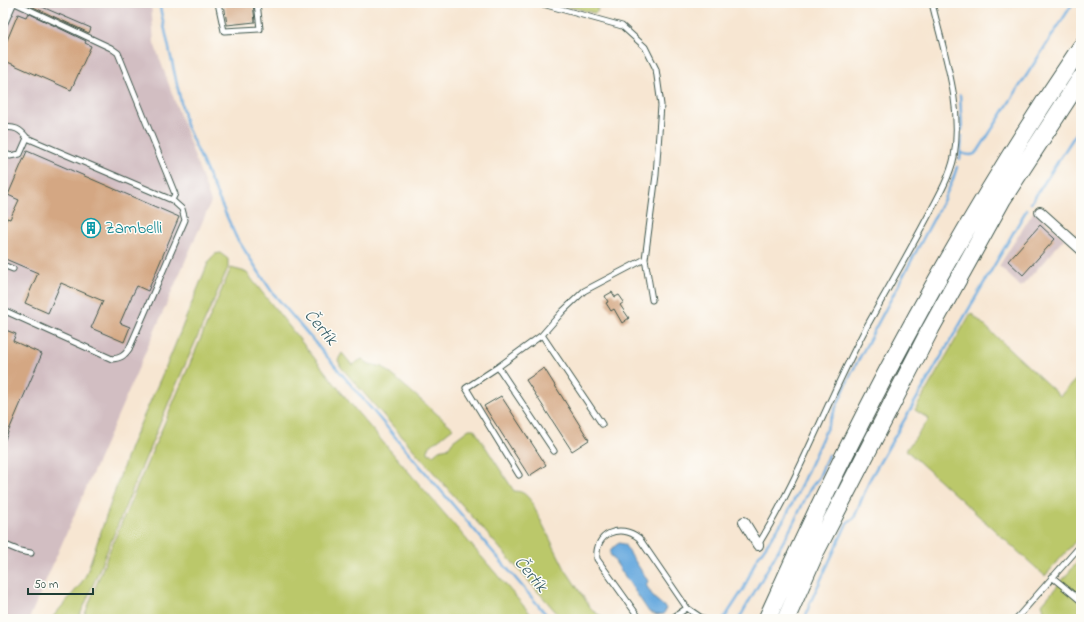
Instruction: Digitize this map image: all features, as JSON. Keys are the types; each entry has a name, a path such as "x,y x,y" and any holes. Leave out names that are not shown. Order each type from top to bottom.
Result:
{"highway":[{"path":"767,619 801,543 916,316 1023,134 1081,47"},
{"path":"786,619 816,551 931,328 1003,198 1081,78"}],"street":[{"path":"3,21 11,3"},
{"path":"1040,212 1081,249"},
{"path":"744,522 758,545"}],"lane":[{"path":"15,3 111,48 118,53 175,194 172,200"},
{"path":"218,3 224,31 260,29 257,3"},
{"path":"539,3 622,26 645,47 656,69 661,106 656,175 645,259 652,300"},
{"path":"758,545 777,514 806,457 867,327 938,197 953,160 956,124 954,93 932,3"},
{"path":"3,128 11,126 22,131 27,138 172,200 182,209 185,220 129,349 124,356 112,359 3,310"},
{"path":"3,152 10,156 20,154 27,138"},
{"path":"519,475 466,388 542,335 568,305 584,291 645,259"},
{"path":"3,265 13,270"},
{"path":"542,335 602,424"},
{"path":"498,367 554,451"},
{"path":"640,619 598,559 596,550 600,542 610,533 620,529 631,532 639,538 687,608 703,619"},
{"path":"3,544 20,551 31,553"},
{"path":"1016,619 1081,545"},
{"path":"1052,577 1081,601"},
{"path":"671,619 687,608"}],"shaded area":[{"path":"3,3 151,3 154,43 211,202 29,619 3,619"},
{"path":"1034,211 1064,239 1021,287 999,266"}],"green space":[{"path":"554,3 623,3 625,10 606,5 597,8 598,11 594,13"},
{"path":"220,253 228,259 228,268 171,397 85,604 78,619 51,619 80,585 86,575 130,447 171,355 208,263 215,254"},
{"path":"231,268 246,272 358,413 535,619 83,619 109,552"},
{"path":"971,313 1060,396 1081,374 1081,535 1045,576 906,450 929,419 915,410"},
{"path":"342,353 352,365 362,359 369,364 383,367 453,428 430,446 428,453 433,455 439,450 448,448 453,441 469,429 474,429 514,491 524,493 531,501 565,569 590,607 606,619 562,619 341,367 338,360"},
{"path":"1081,558 1081,619 1035,619 1044,610 1042,604"}],"water":[{"path":"619,543 624,544 648,581 646,585 654,598 666,608 664,614 657,615 649,612 610,554 611,549"}],"building":[{"path":"33,3 91,28 89,33 31,6"},
{"path":"224,3 253,3 255,22 227,25"},
{"path":"28,13 86,41 85,43 91,46 71,90 3,60 3,50 18,14 26,17"},
{"name":"Zambelli","path":"27,151 179,217 148,291 137,286 130,300 120,323 130,327 124,342 91,328 103,301 61,283 48,313 25,303 38,273 3,258 3,227 7,218 10,219 19,200 8,195"},
{"path":"1040,225 1055,239 1023,275 1008,261"},
{"path":"612,292 615,297 619,295 624,302 620,305 629,318 622,323 614,309 611,311 606,303 608,302 605,296"},
{"path":"3,329 16,334 13,341 42,354 3,444"},
{"path":"544,368 589,440 572,451 526,380"},
{"path":"501,396 546,465 529,476 484,406"}],"waterway":[{"name":"Čertík","path":"159,3 186,125 236,237 272,292 550,619"},
{"path":"961,153 972,155 978,151 1073,3"},
{"path":"960,95 962,130"},
{"path":"1031,203 1081,126"},
{"path":"960,159 962,136"},
{"path":"724,619 744,588 756,560 785,518 851,374 942,203 957,167"},
{"path":"805,619 810,603 847,523 854,518 870,479 1027,209"},
{"path":"739,619 792,526 810,489 819,477 828,455"}],"place":[{"name":"Zambelli","path":"91,228"}]}
